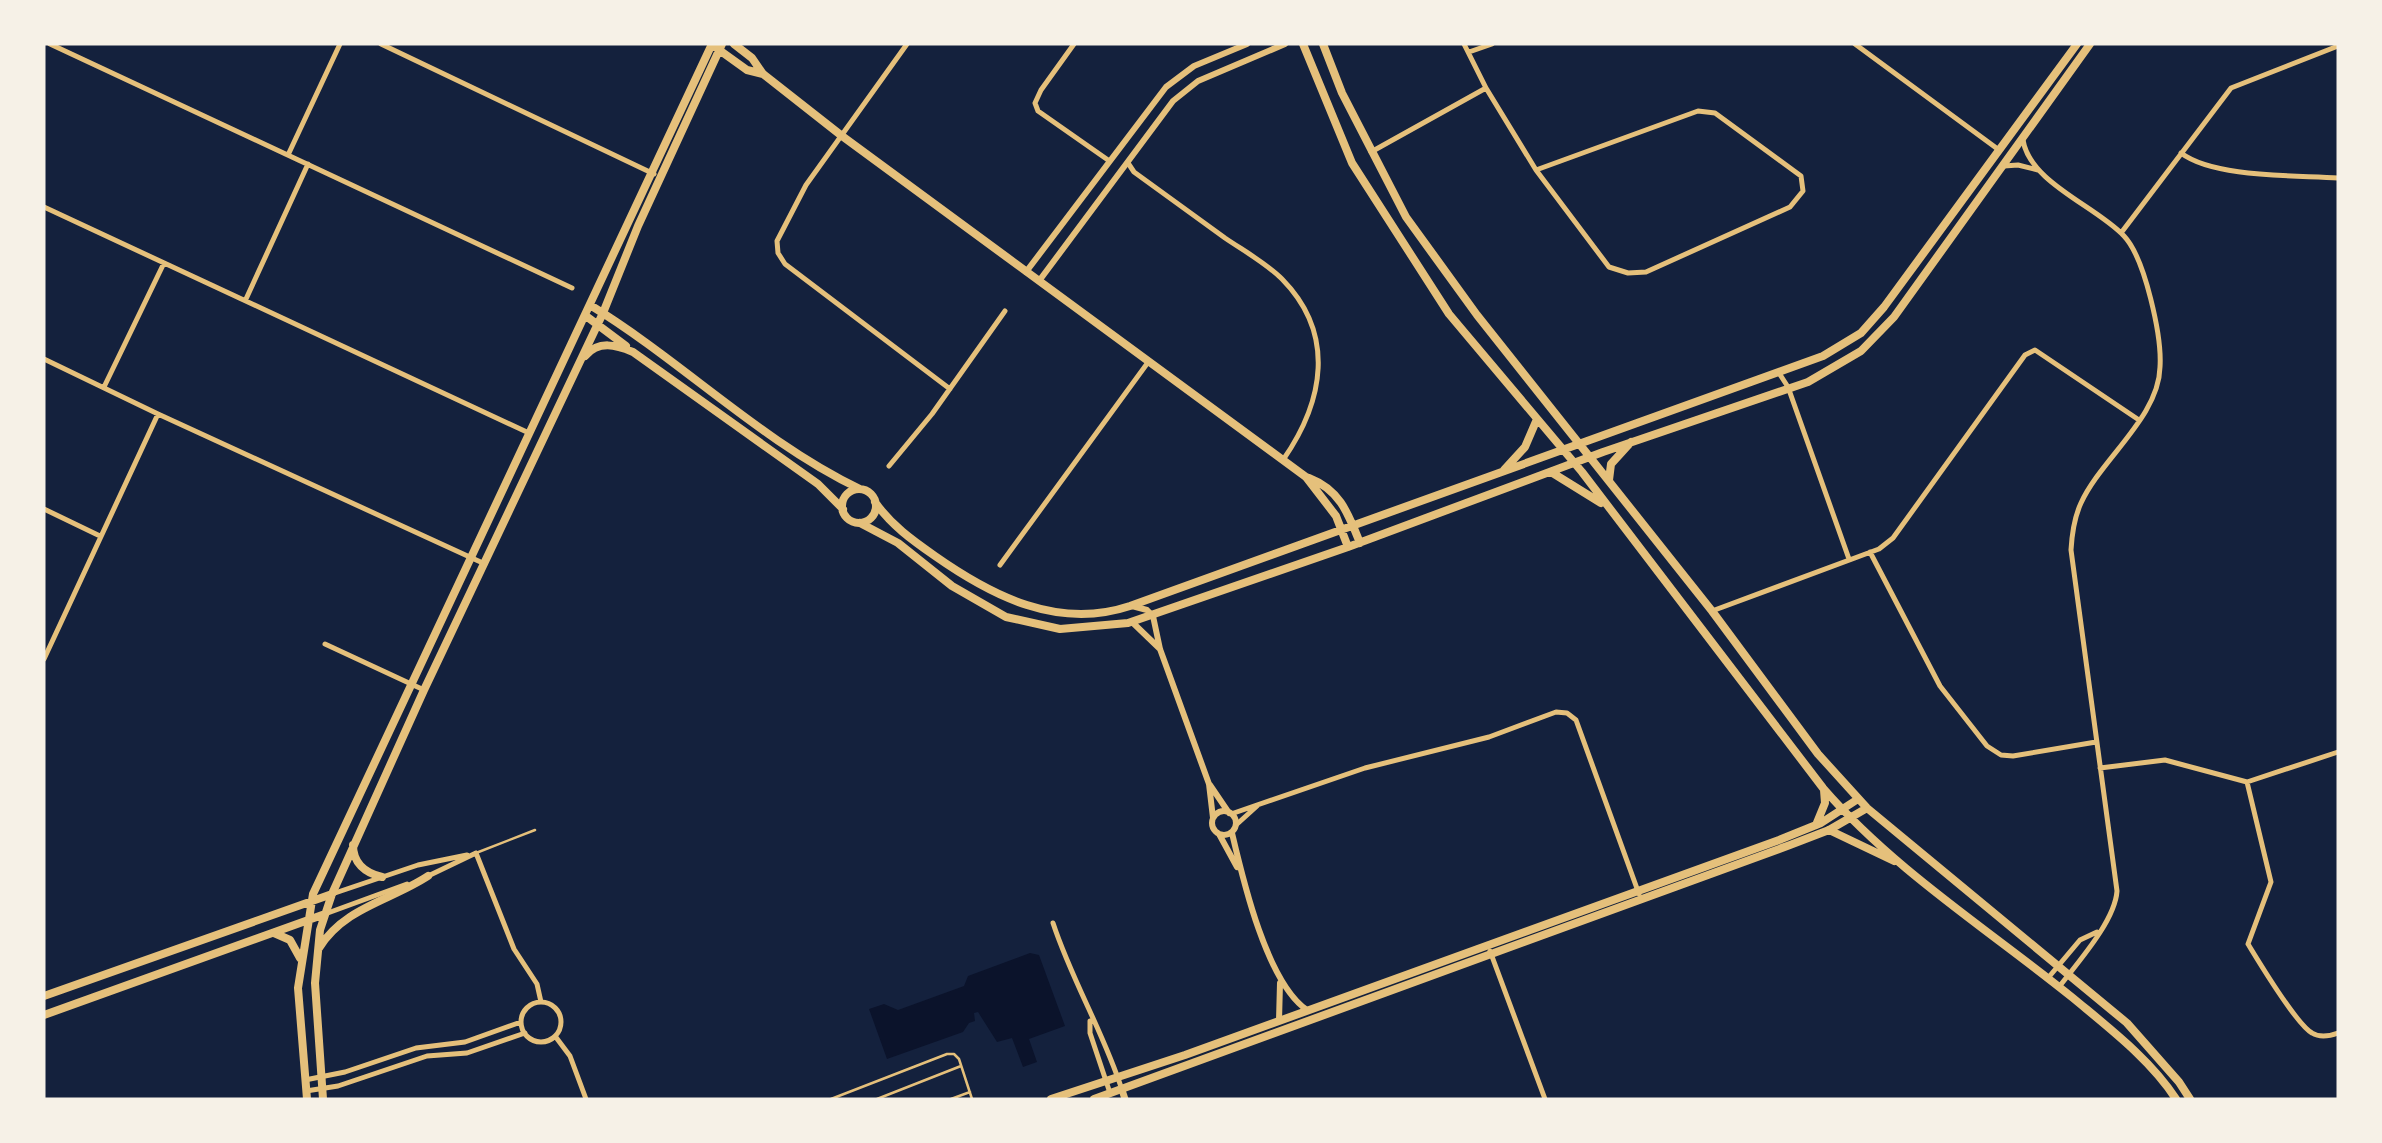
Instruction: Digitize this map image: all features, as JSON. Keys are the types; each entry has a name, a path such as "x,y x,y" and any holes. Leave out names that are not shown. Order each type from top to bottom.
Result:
{"main road":[{"path":"734,44 752,58 763,74 842,136 1306,477 1330,505 1348,547"},
{"path":"1303,44 1352,163 1392,230 1449,314 1614,513 1823,788 1842,810 1903,865 2118,1035 2176,1099"},
{"path":"1323,44 1342,93 1406,217 1477,315 1712,611 1818,754 1867,808 2070,973 2134,1030 2179,1082 2190,1099"},
{"path":"590,305 785,445 838,480 869,492 888,520 918,544 969,579 1003,598 1058,612 1094,612 1130,606 1830,353 1861,333 1902,285 2077,44"},
{"path":"586,316 818,484 850,520 890,538 952,586 1006,617 1060,629 1132,622 1348,547 1631,442 1826,375 1877,337 1915,290 2090,44"},
{"path":"307,1095 299,1017 300,958 310,903 410,683 586,316 651,172 715,45"},
{"path":"715,45 747,70 763,74"},
{"path":"323,1099 315,1001 318,950 331,894 424,690 598,325 715,45"},
{"path":"581,360 600,345 616,345 634,352"},
{"path":"1499,474 1525,447 1537,419"},
{"path":"1609,481 1611,464 1631,442"},
{"path":"1551,472 1587,492 1614,513"},
{"path":"1306,477 1326,484 1341,499 1360,542"},
{"path":"843,509 846,495 860,489"},
{"path":"860,523 873,516 875,502"},
{"path":"1816,825 1825,803 1823,788"},
{"path":"1051,1099 1279,1021 1816,825 1858,799"},
{"path":"1094,1099 1111,1096 1298,1024 1829,830 1867,808"},
{"path":"1829,830 1903,865"},
{"path":"354,842 353,852 363,869 382,877"},
{"path":"318,950 326,936 354,912 404,892 428,876"},
{"path":"44,996 331,894"},
{"path":"44,1014 325,914"},
{"path":"271,933 290,940 300,958"},
{"path":"1295,1015 1298,1024"},
{"path":"1122,1090 1125,1099"}],"street":[{"path":"50,44 572,288"},
{"path":"288,155 340,44"},
{"path":"381,44 660,177"},
{"path":"907,44 799,196 777,241 778,253 785,264 950,389"},
{"path":"1074,44 1041,89 1035,103 1038,111 1108,160"},
{"path":"1026,272 1108,160 1166,87 1194,66 1247,44"},
{"path":"1039,281 1173,101 1198,81 1285,44"},
{"path":"1464,44 1486,88 1536,170 1609,267 1628,273 1646,272 1790,207 1803,191 1801,176 1715,113 1698,111 1536,170"},
{"path":"1469,52 1492,44"},
{"path":"1855,44 1999,150"},
{"path":"2121,233 2231,88 2246,79 2338,46"},
{"path":"1371,152 1486,88"},
{"path":"2023,140 2025,152 2038,170 2121,233 2141,263 2161,363 2157,388 2139,419 2082,501 2072,534 2071,550 2117,891 2110,915 2097,932 2091,947 2059,987"},
{"path":"2181,153 2195,163 2220,169 2338,178"},
{"path":"1128,163 1134,172 1280,278 1303,304 1316,338 1319,376 1312,410 1283,460"},
{"path":"246,299 308,164"},
{"path":"2004,166 2038,170"},
{"path":"44,207 246,299 530,434"},
{"path":"104,387 164,263"},
{"path":"889,466 950,389 1005,311"},
{"path":"1712,611 1870,552 1893,538 2025,355 2035,350 2086,381 2139,419"},
{"path":"44,359 485,564"},
{"path":"1000,565 1149,361"},
{"path":"1779,373 1788,387 1849,559"},
{"path":"44,659 158,414"},
{"path":"44,509 100,536"},
{"path":"1870,552 1933,676 1987,746 2001,755 2013,756 2096,742"},
{"path":"1130,606 1147,610 1153,616 1160,649 1209,784 1213,827 1242,874"},
{"path":"1132,622 1160,649"},
{"path":"325,644 424,690"},
{"path":"1213,818 1218,813 1230,813 1257,806 1365,768 1489,737 1556,712 1572,716 1590,754 1641,900"},
{"path":"2101,768 2165,760 2247,782 2338,751"},
{"path":"2247,782 2271,881 2248,944 2278,991 2311,1033 2327,1037 2338,1033"},
{"path":"1209,784 1236,825"},
{"path":"1257,806 1236,825 1232,833 1242,874 1279,981 1294,1002 1307,1010"},
{"path":"1219,834 1232,833"},
{"path":"325,914 428,876 477,853"},
{"path":"331,894 382,877 477,853"},
{"path":"477,853 514,949 537,984 541,1002"},
{"path":"1053,923 1122,1090"},
{"path":"2048,978 2080,940 2097,932"},
{"path":"1487,944 1545,1099"},
{"path":"1279,981 1279,1021"},
{"path":"541,1002 551,1004 561,1016 561,1027 555,1036 542,1042 525,1033 521,1022 525,1010 541,1002"},
{"path":"1090,1018 1090,1033 1111,1096"},
{"path":"305,1080 370,1065 416,1048 465,1042 521,1022"},
{"path":"307,1095 427,1056 467,1053 525,1033"},
{"path":"555,1036 570,1056 586,1099"}],"lane":[{"path":"477,853 535,830"},
{"path":"831,1099 947,1054 954,1054 972,1099"},
{"path":"877,1099 961,1066"},
{"path":"951,1099 970,1092"}],"water":[{"path":"1030,953 1039,955 1065,1026 1029,1039 1037,1062 1023,1067 1012,1038 997,1042 978,1012 974,1013 975,1021 969,1023 963,1032 887,1059 869,1009 884,1004 898,1010 964,986 968,976"}]}
